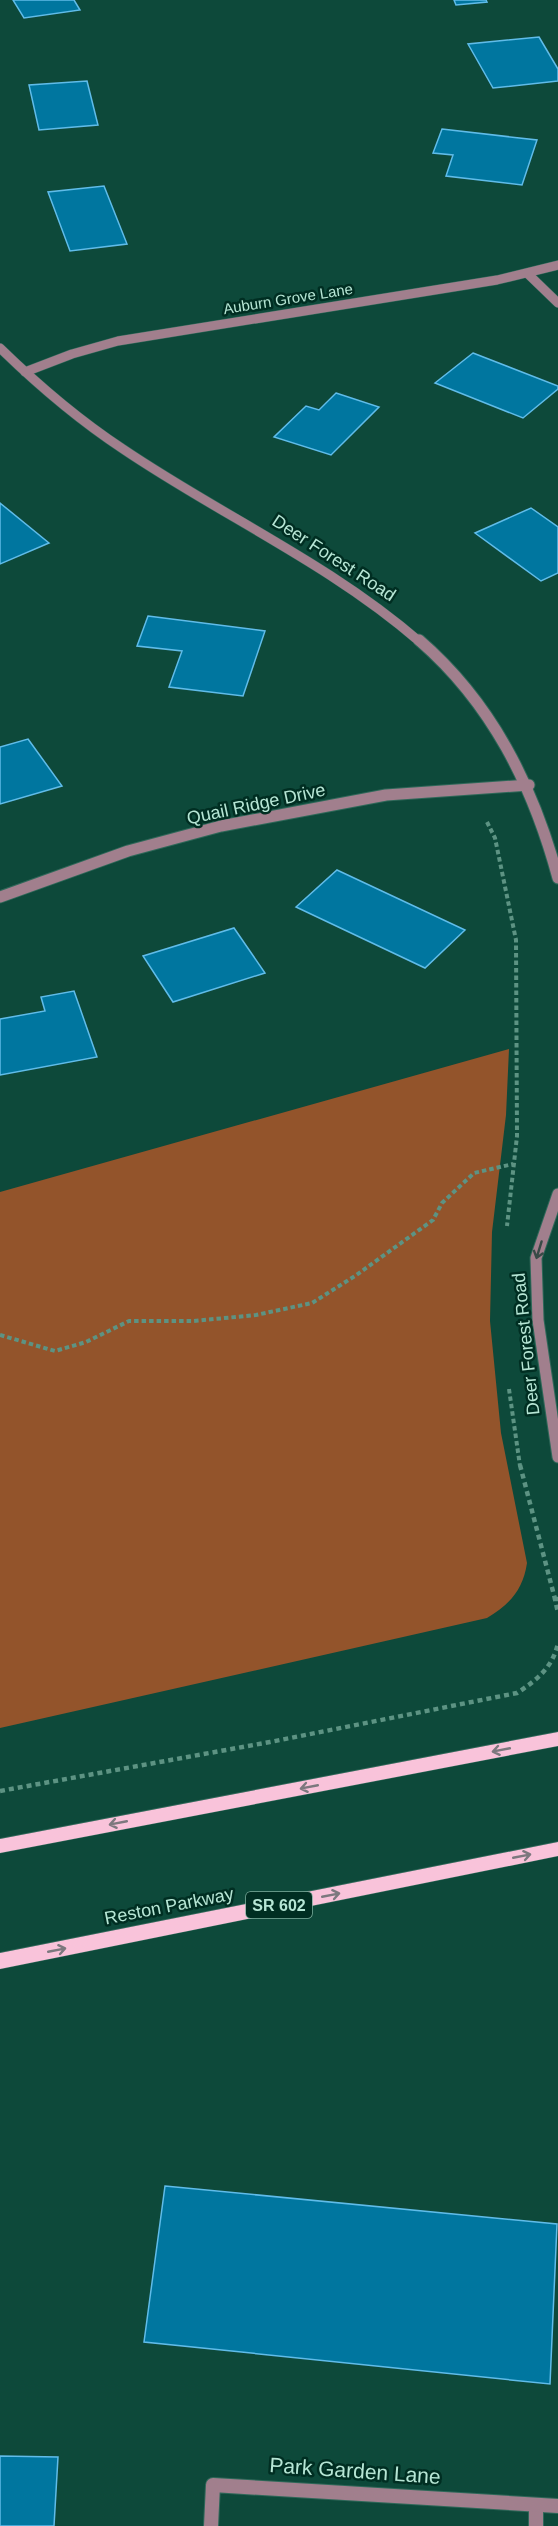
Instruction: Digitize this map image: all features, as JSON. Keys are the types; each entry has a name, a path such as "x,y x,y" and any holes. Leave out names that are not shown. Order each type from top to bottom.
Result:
{"main road":[{"path":"0,1846 558,1739"},
{"name":"Reston Parkway","path":"0,1961 558,1849"}],"street":[{"name":"Auburn Grove Lane","path":"25,372 72,354 118,341 528,274 558,265"},
{"path":"528,274 558,303"},
{"name":"Deer Forest Road","path":"0,348 77,417 140,460 351,586 403,625 451,670 496,728 529,785 551,842 558,878"},
{"name":"Quail Ridge Drive","path":"0,897 128,851 221,826 386,795 529,785"},
{"name":"Deer Forest Road","path":"558,1194 536,1258 538,1320 558,1457"},
{"name":"Park Garden Lane","path":"211,2526 213,2485 558,2506"},
{"path":"536,2505 536,2526"}],"path":[{"path":"470,789 495,837 516,940 517,1136 506,1231"},
{"path":"0,1335 55,1351 86,1342 129,1321 194,1321 256,1315 312,1303 356,1276 433,1220 442,1203 474,1173 513,1164"},
{"path":"508,1380 513,1436 528,1508 557,1599 558,1614"},
{"path":"0,1791 270,1742 517,1693 534,1682 550,1666 558,1643"}],"shaded area":[{"path":"509,1049 506,1115 492,1232 490,1321 501,1433 527,1563 519,1589 509,1602 487,1618 0,1728 0,1192"}],"building":[{"path":"13,0 74,0 80,10 24,18"},
{"path":"454,0 486,0 487,2 456,5"},
{"path":"539,37 558,69 558,81 493,88 468,44"},
{"path":"87,81 98,125 39,130 29,85"},
{"path":"442,129 537,140 522,185 446,176 453,155 433,153"},
{"path":"104,186 127,244 70,251 48,192"},
{"path":"473,353 558,386 558,389 523,418 435,383"},
{"path":"336,393 379,407 331,455 274,437 306,406 319,410"},
{"path":"0,503 49,543 0,564"},
{"path":"531,508 558,527 558,573 541,581 475,533"},
{"path":"148,616 265,631 243,696 169,687 182,651 137,646"},
{"path":"28,739 62,786 0,804 0,747"},
{"path":"337,870 465,930 425,968 296,907"},
{"path":"234,928 265,973 173,1002 143,956"},
{"path":"74,991 97,1057 0,1075 0,1019 45,1011 41,997"},
{"path":"165,2186 557,2224 550,2384 144,2342"},
{"path":"0,2456 58,2457 54,2526 0,2526"}]}
